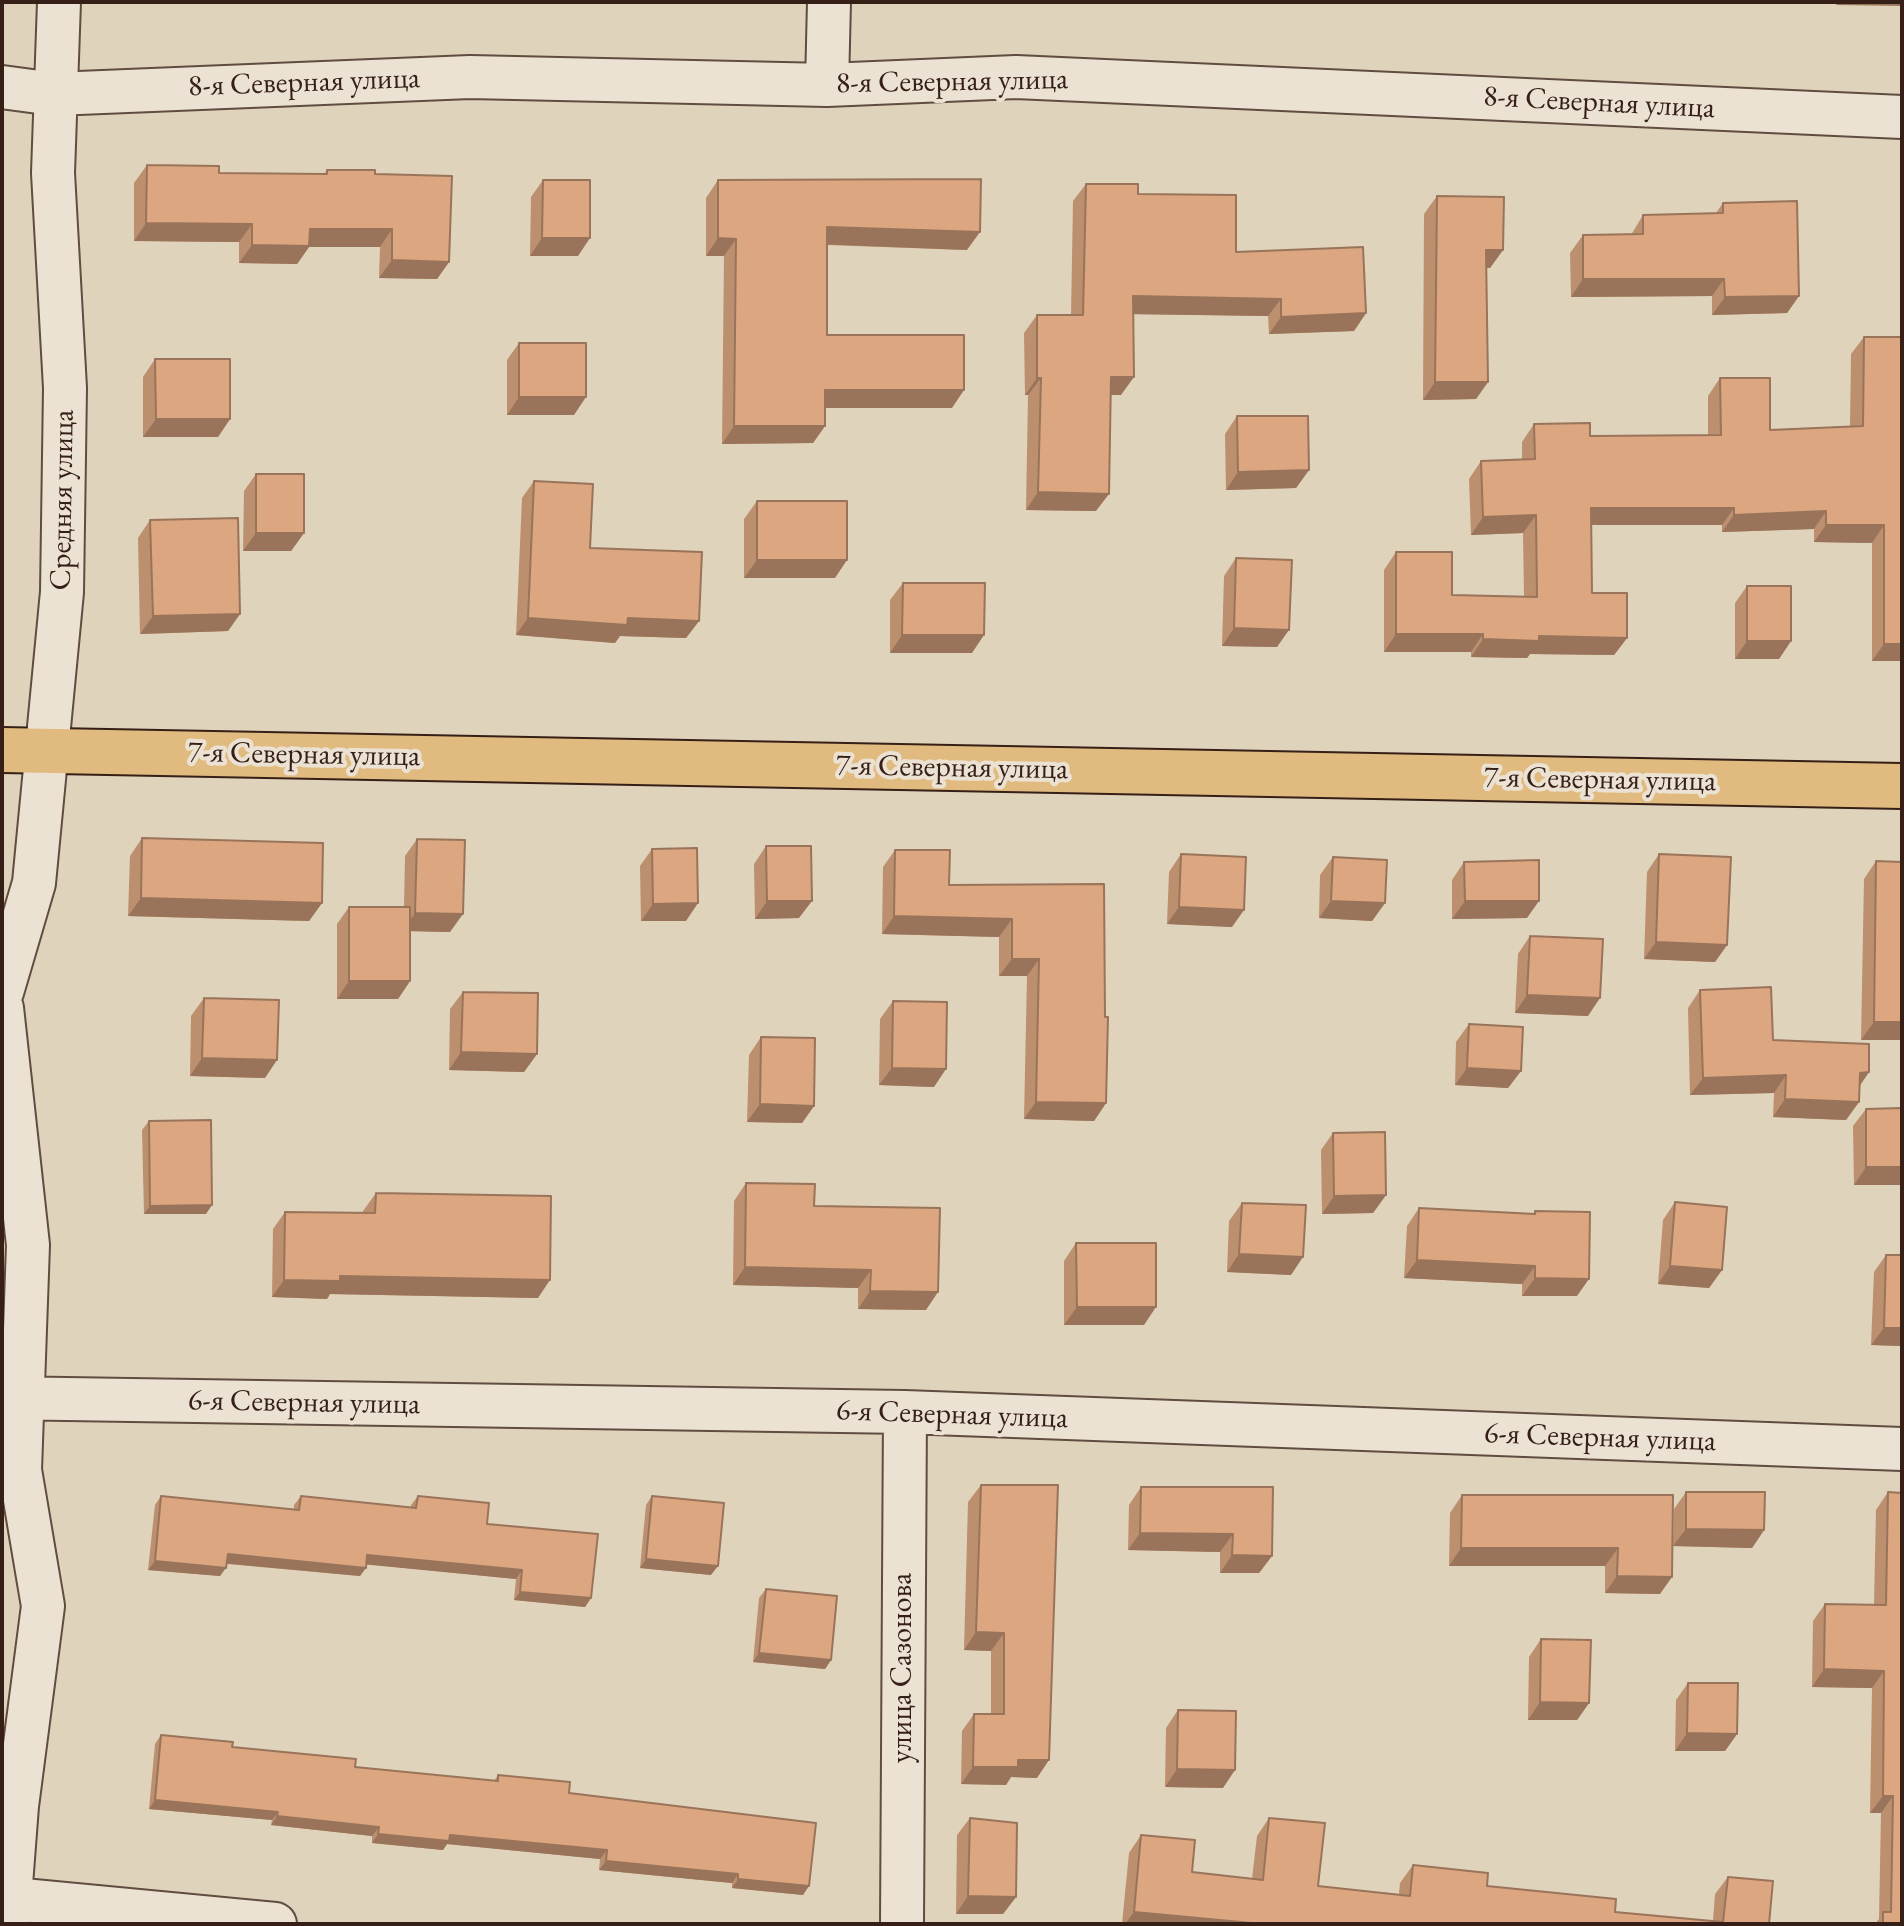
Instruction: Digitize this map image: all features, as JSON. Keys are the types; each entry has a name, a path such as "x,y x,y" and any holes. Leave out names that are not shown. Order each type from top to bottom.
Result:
{"main road":[{"name":"7-я Северная улица","path":"2,750 1902,786"}],"street":[{"name":"Средняя улица","path":"2,992 34,883 62,592 65,388 53,173 59,2"},
{"path":"827,85 829,2"},
{"name":"8-я Северная улица","path":"2,87 54,94 470,77 827,85 1016,77 1902,117"},
{"path":"2,1008 28,1245 13,1398 20,1470 43,1606 6,1906 275,1924"},
{"name":"6-я Северная улица","path":"13,1398 905,1412 1902,1449"},
{"name":"улица Сазонова","path":"902,1924 905,1412"}],"building":[{"path":"147,165 219,166 219,173 327,174 327,170 375,170 375,174 452,176 449,262 392,260 392,229 310,229 309,246 252,245 252,224 146,223"},
{"path":"981,179 980,232 827,227 827,335 964,335 964,390 825,390 825,426 734,426 736,239 718,238 718,180"},
{"path":"543,180 590,180 590,238 542,238"},
{"path":"1086,184 1138,184 1138,194 1236,195 1236,252 1363,247 1366,313 1281,317 1281,299 1133,296 1134,377 1111,377 1109,494 1038,492 1041,378 1037,378 1037,315 1083,315"},
{"path":"1437,196 1504,197 1503,250 1486,250 1488,382 1435,382"},
{"path":"1797,201 1799,296 1725,297 1724,279 1583,279 1583,235 1643,234 1643,215 1723,213 1723,203"},
{"path":"1864,337 1902,337 1902,644 1884,644 1884,525 1826,525 1826,511 1734,515 1734,508 1591,508 1592,593 1627,593 1627,638 1539,636 1539,641 1483,639 1483,634 1396,634 1396,552 1452,552 1452,595 1537,597 1536,515 1483,517 1481,461 1535,459 1534,424 1590,423 1590,436 1721,435 1720,378 1770,378 1770,430 1863,426"},
{"path":"519,343 586,343 586,397 519,397"},
{"path":"155,359 230,359 230,419 156,419"},
{"path":"1237,416 1308,416 1309,470 1238,472"},
{"path":"256,474 304,474 304,533 256,533"},
{"path":"534,481 593,484 590,548 702,552 699,621 628,618 627,625 528,618"},
{"path":"757,501 847,501 847,560 757,560"},
{"path":"238,518 240,614 153,616 150,520"},
{"path":"1236,558 1292,560 1289,630 1234,628"},
{"path":"903,583 985,583 984,635 902,635"},
{"path":"1747,586 1791,586 1791,641 1747,641"},
{"path":"142,838 323,843 322,903 141,898"},
{"path":"417,839 465,840 463,914 415,913"},
{"path":"766,846 811,846 812,901 767,901"},
{"path":"697,848 698,903 653,904 652,849"},
{"path":"895,850 950,850 949,885 1104,884 1105,1017 1108,1017 1106,1103 1036,1102 1039,959 1012,959 1012,919 894,916"},
{"path":"1181,854 1246,857 1244,910 1179,907"},
{"path":"1659,854 1731,857 1727,945 1656,942"},
{"path":"1333,857 1387,860 1385,903 1331,901"},
{"path":"1539,860 1539,901 1465,901 1464,862"},
{"path":"1876,861 1902,862 1902,1022 1874,1022"},
{"path":"349,907 410,907 410,981 349,981"},
{"path":"1530,936 1603,939 1600,998 1527,995"},
{"path":"1771,987 1773,1040 1869,1044 1869,1072 1860,1073 1859,1102 1785,1099 1786,1075 1703,1078 1700,990"},
{"path":"463,992 538,993 537,1054 461,1052"},
{"path":"204,998 279,1000 277,1060 202,1058"},
{"path":"893,1001 947,1002 946,1069 892,1068"},
{"path":"1469,1024 1523,1027 1521,1071 1467,1068"},
{"path":"761,1037 815,1038 814,1106 760,1104"},
{"path":"1902,1108 1902,1167 1866,1167 1866,1109"},
{"path":"211,1120 212,1205 150,1206 149,1121"},
{"path":"1385,1132 1386,1195 1334,1196 1333,1133"},
{"path":"746,1183 815,1184 814,1206 940,1208 938,1292 870,1291 871,1270 745,1267"},
{"path":"376,1193 551,1196 550,1280 340,1276 340,1281 284,1280 285,1212 375,1213"},
{"path":"1675,1202 1727,1207 1722,1270 1670,1266"},
{"path":"1242,1203 1306,1205 1303,1257 1239,1254"},
{"path":"1419,1208 1535,1214 1535,1211 1590,1212 1589,1279 1535,1278 1535,1266 1417,1260"},
{"path":"1076,1243 1156,1243 1156,1307 1077,1307"},
{"path":"1886,1255 1902,1255 1902,1328 1884,1328"},
{"path":"981,1485 1058,1485 1049,1760 1018,1760 1018,1767 973,1767 974,1714 1004,1714 1004,1633 976,1632"},
{"path":"1141,1487 1273,1487 1272,1556 1232,1555 1233,1534 1140,1533"},
{"path":"1686,1492 1765,1492 1764,1530 1686,1529"},
{"path":"1888,1492 1902,1493 1902,1924 1883,1924 1883,1912 1891,1912 1893,1796 1883,1796 1884,1671 1824,1669 1825,1604 1886,1605"},
{"path":"1462,1495 1673,1495 1672,1577 1617,1576 1618,1548 1461,1548"},
{"path":"161,1496 299,1510 301,1496 416,1508 418,1496 489,1503 487,1524 598,1534 591,1598 520,1592 522,1570 367,1555 366,1568 228,1554 226,1568 155,1561"},
{"path":"652,1496 724,1503 718,1566 646,1559"},
{"path":"766,1589 837,1596 831,1660 759,1653"},
{"path":"1541,1639 1591,1640 1589,1703 1540,1702"},
{"path":"1688,1683 1738,1683 1737,1734 1687,1733"},
{"path":"1178,1710 1236,1711 1235,1770 1177,1769"},
{"path":"161,1735 233,1742 232,1747 356,1759 355,1767 498,1781 498,1775 570,1782 569,1793 816,1823 809,1886 738,1879 738,1874 606,1861 607,1850 450,1835 449,1841 378,1834 379,1827 277,1816 278,1812 155,1800"},
{"path":"970,1818 1017,1823 1016,1897 968,1896"},
{"path":"1269,1818 1325,1823 1318,1886 1410,1896 1413,1865 1488,1873 1487,1886 1616,1899 1615,1912 1723,1922 1728,1877 1773,1881 1769,1924 1262,1924 1134,1912 1141,1835 1195,1840 1192,1872 1263,1880"}]}
